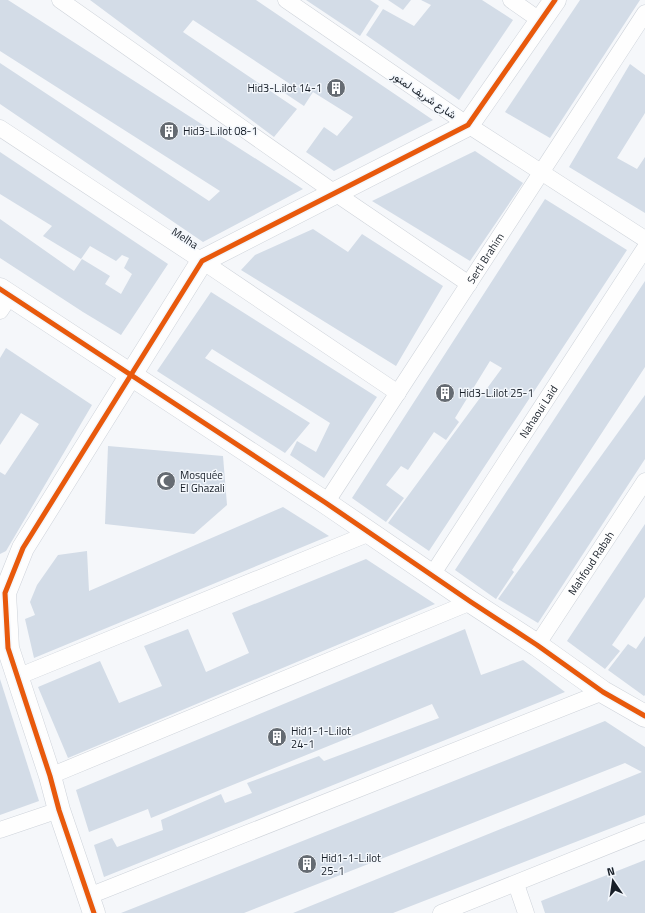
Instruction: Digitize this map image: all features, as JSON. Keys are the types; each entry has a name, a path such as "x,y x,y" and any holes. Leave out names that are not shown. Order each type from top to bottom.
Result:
{"street":[{"path":"60,0 335,193 469,284"},
{"name":"شارع شريف لمنور","path":"286,0 468,125 645,239"},
{"path":"511,0 541,21"},
{"path":"555,0 468,125 202,261 130,374 23,548 8,568 5,593 8,648 50,776 59,810 92,905 603,692"},
{"name":"Serti Brahim","path":"326,503 645,12"},
{"name":"Melha","path":"0,128 202,261 398,393"},
{"name":"Nahaoui Laid","path":"432,574 645,248"},
{"path":"3,299 130,374 432,574 603,692 644,714"},
{"name":"Mahfoud Rabah","path":"537,645 645,481"},
{"path":"17,677 370,533"},
{"path":"50,776 472,602"},
{"path":"0,830 59,810"},
{"path":"441,913 645,831"},
{"path":"516,884 526,913"}],"building":[{"name":"Hid3-L.ilot 08-1","path":"0,0 8,0 303,189 203,242 0,104 0,63 209,201 220,191 0,51"},
{"name":"Hid3-L.ilot 14-1","path":"90,0 256,0 433,120 334,171 306,152 324,127 337,136 353,117 313,92 304,106 283,92 290,84 193,20 183,32 297,109 274,137"},
{"path":"306,0 370,0 379,6 360,36"},
{"path":"388,0 411,0 403,10"},
{"path":"421,0 482,0 513,20 459,100 366,35 383,9 414,26 431,5"},
{"path":"580,0 640,0 550,138 505,112"},
{"path":"630,64 645,75 645,113 617,158 637,169 645,157 645,213 569,167"},
{"path":"475,151 523,183 470,261 372,201"},
{"path":"0,152 168,264 121,335 0,258 0,219 74,271 82,259 110,276 105,284 121,294 132,274 124,268 129,258 122,255 116,261 90,246 81,259 43,236 52,226 0,194"},
{"name":"Hid3-L.ilot 25-1","path":"545,199 627,250 429,551 388,523 502,368 490,361 455,418 459,422 446,440 434,432 408,470 401,466 386,485 404,498 386,522 352,498"},
{"path":"313,229 348,252 362,234 443,286 396,366 241,270 255,255"},
{"path":"645,281 645,367 512,570 514,572 496,599 455,570"},
{"path":"211,292 377,397 324,478 290,455 297,441 316,452 330,423 212,349 205,358 310,423 285,453 157,371"},
{"path":"6,348 92,405 6,551 0,554 0,472 5,475 39,424 21,413 0,445 0,358"},
{"path":"645,395 645,459 538,623 498,599"},
{"name":"Mosquée El Ghazali","path":"108,446 223,456 227,505 194,534 105,524"},
{"path":"283,507 329,536 34,658 25,619 35,615 30,602 37,585 58,555 87,551 89,591"},
{"path":"645,524 645,597 612,645 620,651 605,669 567,641"},
{"path":"366,559 435,604 68,758 38,687 100,661 119,703 162,686 144,646 188,629 206,672 249,653 232,613"},
{"name":"Hid1-1-L.ilot 24-1","path":"465,629 481,675 523,660 565,692 104,877 94,845 112,838 117,847 163,830 161,820 221,794 225,803 252,793 247,783 319,756 324,761 439,718 432,704 151,818 148,809 89,832 76,790"},
{"path":"645,636 644,696 608,670 628,644 636,649"},
{"path":"0,679 39,801 0,815"},
{"name":"Hid1-1-L.ilot 25-1","path":"605,721 645,747 645,815 393,913 293,913 642,772 625,763 244,913 121,913"},
{"path":"645,860 645,913 545,913 541,901"}],"cycle path":[{"path":"94,913 59,810 50,776 8,648 5,593 23,548 202,261 468,125 555,0"},
{"path":"0,289 326,503 537,645 603,692 645,716"}],"place":[{"name":"Hid3-L.ilot 14-1","path":"336,88"},
{"name":"Hid3-L.ilot 08-1","path":"169,131"},
{"name":"Hid3-L.ilot 25-1","path":"445,393"},
{"name":"Mosquée El Ghazali","path":"166,481"},
{"name":"Hid1-1-L.ilot 24-1","path":"277,737"},
{"name":"Hid1-1-L.ilot 25-1","path":"307,864"}]}
